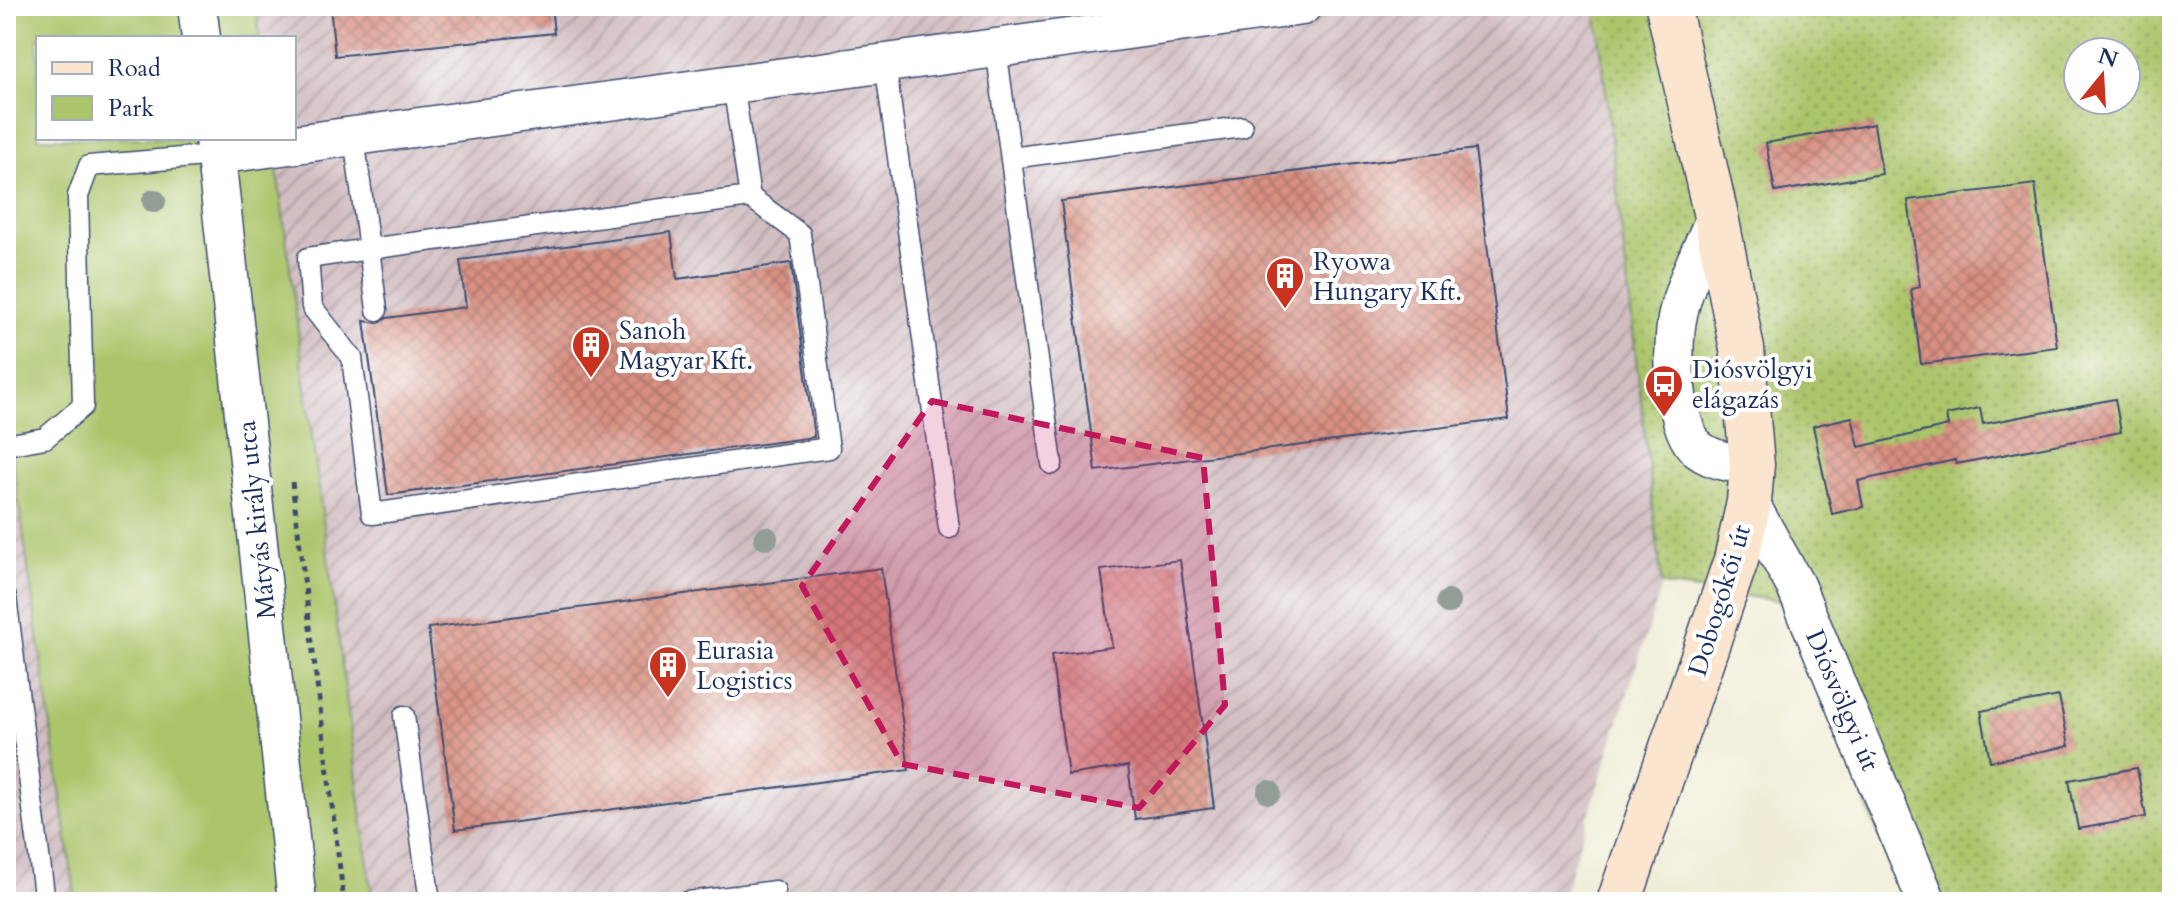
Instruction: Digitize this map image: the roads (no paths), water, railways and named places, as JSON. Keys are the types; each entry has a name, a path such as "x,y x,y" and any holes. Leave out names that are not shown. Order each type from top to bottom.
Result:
{"main road":[{"name":"Dobogókői út","path":"1619,902 1736,560 1750,484 1742,349 1716,216 1668,6"}],"street":[{"path":"197,6 201,36"},
{"path":"215,147 354,137 1302,6"},
{"name":"Mátyás király utca","path":"215,147 297,902"},
{"path":"1716,216 1678,313 1674,352 1678,401 1684,429 1697,448 1750,484"},
{"name":"Diósvölgyi út","path":"1750,484 1927,902"}],"lane":[{"path":"996,48 1052,464"},
{"path":"885,63 949,528"},
{"path":"733,84 750,197"},
{"path":"1011,158 1242,127"},
{"path":"354,137 377,310"},
{"path":"6,445 45,438 83,406 78,196 89,166 215,147"},
{"path":"750,197 800,234 829,448 372,514 352,358 312,307 308,258 369,249 750,197"},
{"path":"6,597 45,902"},
{"path":"404,716 430,902"},
{"path":"688,902 775,891"}],"place":[{"name":"Ryowa Hungary Kft.","path":"1285,310"},
{"name":"Sanoh Magyar Kft.","path":"591,379"},
{"name":"Diósvölgyi elágazás","path":"1664,418"},
{"name":"Eurasia Logistics","path":"668,699"}]}
